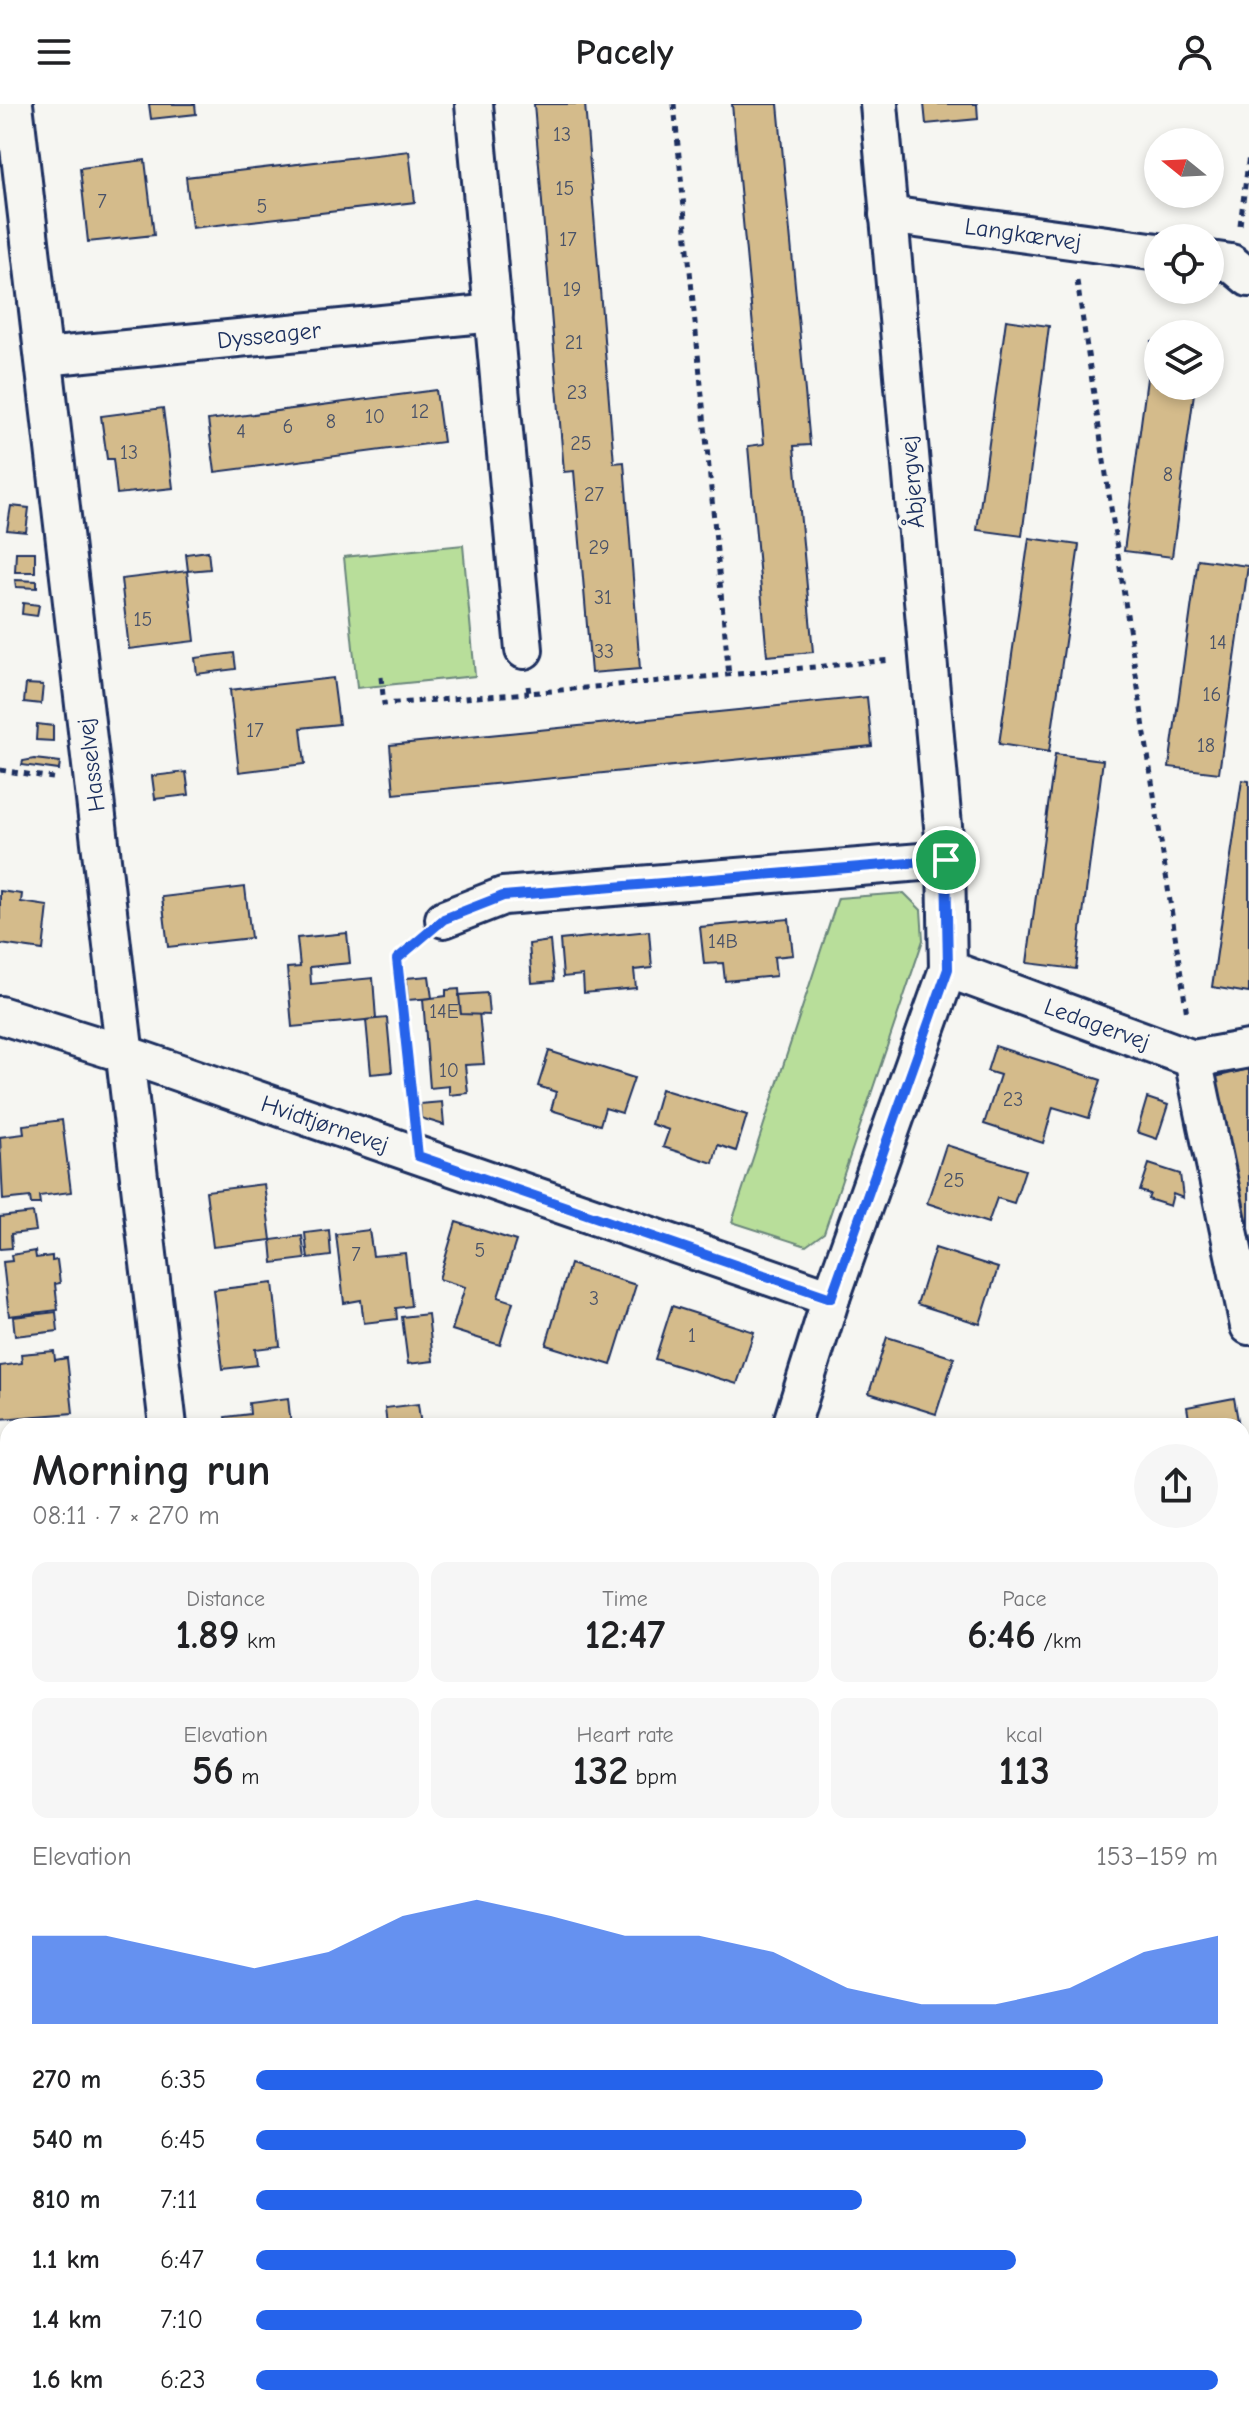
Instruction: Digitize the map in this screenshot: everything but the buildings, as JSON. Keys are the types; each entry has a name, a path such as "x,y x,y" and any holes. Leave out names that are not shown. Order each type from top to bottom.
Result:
{"street":[{"name":"Hasselvej","path":"14,104 167,1418"},
{"path":"474,104 524,650"},
{"name":"Åbjergvej","path":"794,1418 831,1298 948,969 946,860 879,104"},
{"name":"Langkærvej","path":"888,215 1144,250"},
{"name":"Dysseager","path":"44,357 494,313"},
{"path":"444,919 503,896 946,860"},
{"name":"Ledagervej","path":"948,969 1193,1059"},
{"name":"Hvidtjørnevej","path":"0,1015 125,1054 831,1298"},
{"path":"1249,1049 1193,1059 1249,1326"}],"path":[{"path":"674,104 729,676"},
{"path":"1231,268 1249,155"},
{"path":"1071,240 1193,1059"},
{"path":"524,650 529,693"},
{"path":"381,677 384,704 927,657"},
{"path":"0,770 94,784"},
{"path":"418,1156 397,959 444,919"}],"green space":[{"path":"463,545 475,676 357,688 344,557"},
{"path":"904,893 921,910 923,940 824,1233 806,1246 732,1222 838,898"}],"route":[{"path":"946,860 948,969 831,1298 418,1156 397,959 444,919 503,896 946,860"}]}
